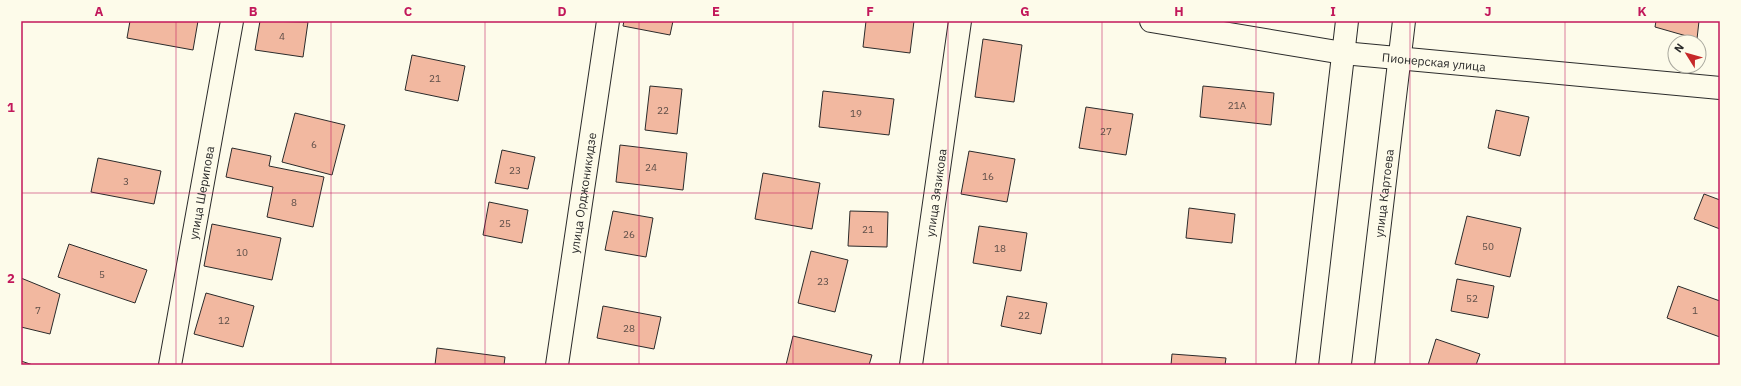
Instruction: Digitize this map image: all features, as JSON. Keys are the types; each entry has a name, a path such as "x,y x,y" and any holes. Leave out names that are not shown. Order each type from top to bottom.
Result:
{"street":[{"name":"улица Шерипова","path":"170,365 232,21"},
{"name":"улица Орджоникидзе","path":"557,365 608,21"},
{"name":"улица Зязикова","path":"911,365 960,21"},
{"name":"Пионерская улица","path":"1151,21 1343,53 1720,88"},
{"path":"1307,365 1347,21"},
{"name":"улица Картоева","path":"1363,365 1404,21"}],"building":[{"path":"130,21 198,21 193,50 127,38"},
{"path":"260,21 308,22 303,57 255,50"},
{"path":"624,21 673,21 670,35 623,26"},
{"path":"866,21 914,21 910,53 863,47"},
{"path":"1656,21 1699,21 1698,34 1680,34 1655,27"},
{"path":"983,39 1022,45 1014,102 975,97"},
{"path":"412,55 465,66 458,101 405,90"},
{"path":"650,86 682,89 677,134 645,130"},
{"path":"1203,86 1274,93 1271,125 1200,117"},
{"path":"823,91 894,99 889,135 819,127"},
{"path":"1086,107 1133,114 1126,155 1079,148"},
{"path":"1496,110 1529,117 1520,156 1488,148"},
{"path":"295,113 345,125 332,175 282,162"},
{"path":"620,145 687,153 683,190 616,182"},
{"path":"232,148 271,156 269,166 324,177 313,227 267,217 273,187 226,177"},
{"path":"502,150 535,157 528,189 495,183"},
{"path":"969,151 1015,159 1007,202 961,194"},
{"path":"98,158 161,171 154,204 91,192"},
{"path":"763,173 820,183 812,229 755,219"},
{"path":"1704,194 1720,200 1720,229 1694,219"},
{"path":"489,202 528,210 522,243 483,235"},
{"path":"1189,208 1235,214 1232,243 1186,238"},
{"path":"613,211 653,218 646,257 605,250"},
{"path":"850,211 888,212 887,247 848,246"},
{"path":"1467,216 1521,228 1510,277 1455,264"},
{"path":"212,224 281,238 272,280 204,266"},
{"path":"979,226 1027,233 1021,271 973,263"},
{"path":"69,244 147,270 135,303 58,277"},
{"path":"811,251 848,260 835,312 798,303"},
{"path":"21,278 60,294 50,334 21,327"},
{"path":"1457,279 1494,286 1488,318 1451,311"},
{"path":"1678,286 1720,301 1720,337 1667,318"},
{"path":"206,293 254,306 243,347 194,334"},
{"path":"1007,296 1047,303 1041,334 1001,326"},
{"path":"603,306 661,317 654,349 597,338"},
{"path":"793,336 872,355 869,365 786,365"},
{"path":"1436,339 1480,354 1476,365 1428,365"},
{"path":"437,348 505,357 504,365 435,365"},
{"path":"1172,354 1226,358 1225,365 1171,365"},
{"path":"21,361 33,365 21,365"}]}
